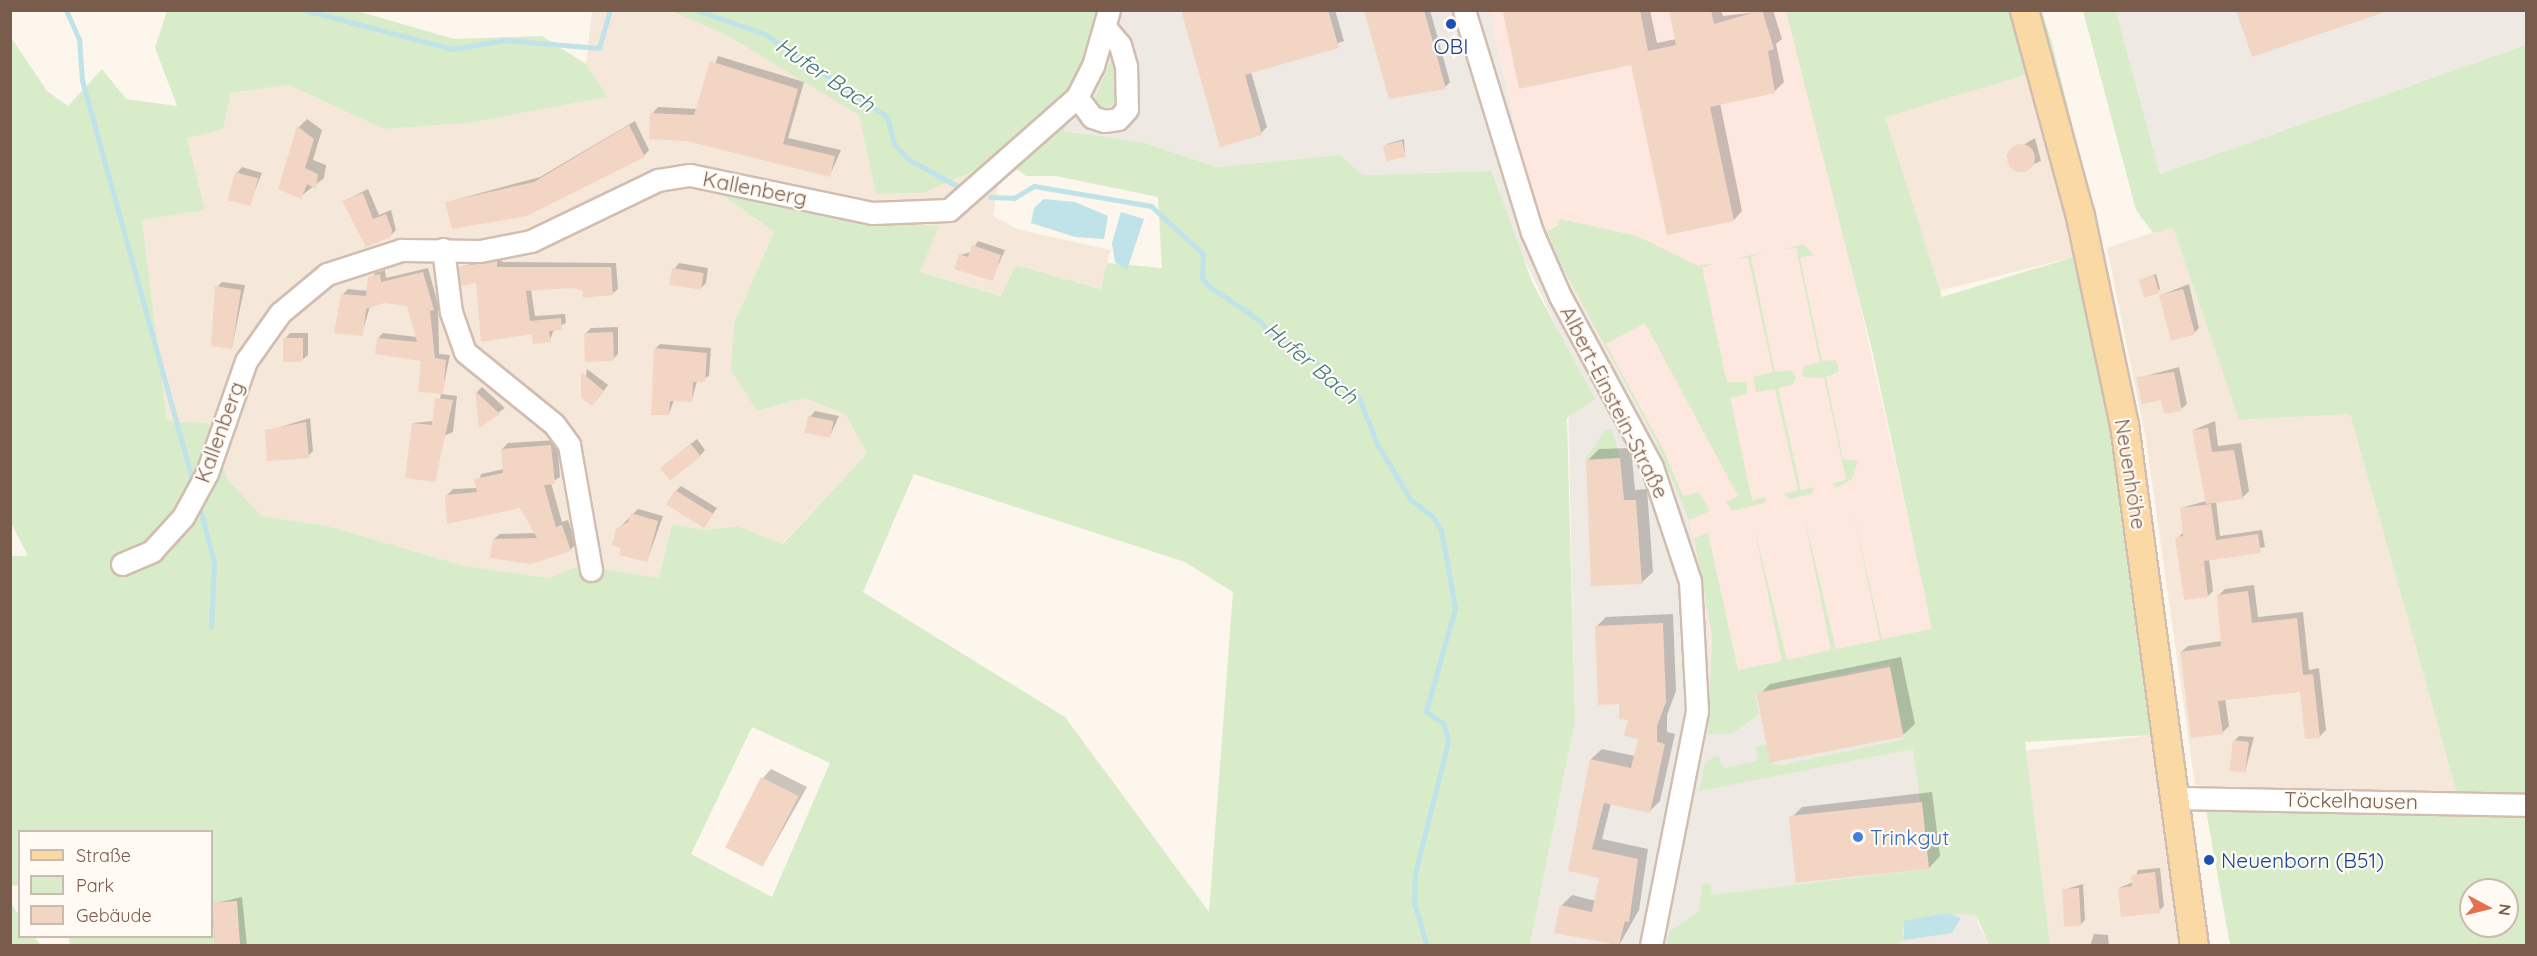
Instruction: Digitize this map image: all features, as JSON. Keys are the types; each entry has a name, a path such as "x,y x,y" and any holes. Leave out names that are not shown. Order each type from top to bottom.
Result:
{"main road":[{"name":"Neuenhöhe","path":"2024,10 2101,306 2135,493 2194,945"}],"street":[{"name":"Albert-Einstein-Straße","path":"1464,10 1532,232 1657,476 1690,581 1697,643 1697,711 1651,945"},
{"path":"1107,19 1120,45 1126,66 1127,109 1118,119 1097,120 1077,97 1107,19"},
{"name":"Kallenberg","path":"122,564 152,551 183,517 207,473 246,361 301,292 327,274 401,250 480,251 531,241 658,180 690,175 872,213 949,210 1077,97"},
{"path":"443,249 451,312 465,352 554,424 569,445 591,570"},
{"name":"Töckelhausen","path":"2176,798 2526,805"}],"shaded area":[{"path":"672,10 728,36 860,115 876,194 923,193 978,170 999,179 993,216 1020,230 1110,250 1102,289 1016,265 1002,296 920,272 939,226 874,222 712,188 774,232 734,323 757,411 804,398 845,414 867,453 782,544 737,526 706,530 672,524 659,578 581,565 549,578 465,566 327,526 262,516 228,480 208,423 167,421 142,220 205,210 187,138 231,93 287,85 384,129 468,123 607,97 586,64 592,11"},
{"path":"1097,11 1490,11 1522,157 1547,231 1572,289 1655,439 1689,520 1706,593 1712,685 1935,639 1978,924 1989,945 1530,945 1575,721 1567,349 1515,240 1493,171 1363,175 1340,155 1217,167 1142,142 1064,131"},
{"name":"OBI","path":"1490,11 1786,11 1840,216 1935,639 1712,685 1643,417 1572,289 1547,231 1522,157"},
{"path":"2116,11 2526,11 2526,45 2160,174"},
{"path":"2031,73 2077,256 1929,293 1884,110"},
{"path":"2173,226 2239,420 2350,414 2458,797 2195,785 2146,440 2107,248"},
{"path":"2153,735 2179,945 2050,946 2026,751"}],"green space":[{"path":"167,11 357,11 454,39 542,36 586,64 608,97 468,123 384,129 288,85 231,93 223,129 187,138 205,210 142,220 167,421 208,423 228,480 262,516 327,526 465,566 549,578 581,565 659,578 672,524 706,530 737,526 783,544 867,453 845,414 804,398 757,411 731,370 734,323 774,232 711,187 874,222 939,226 920,272 1001,296 1016,265 1101,289 1107,263 1162,268 1158,197 1056,176 1026,176 1003,159 923,193 876,194 859,115 728,36 672,11 1097,11 1064,131 1142,142 1217,167 1340,155 1363,175 1492,171 1532,282 1595,399 1567,418 1575,721 1530,945 70,945 68,938 213,938 213,830 18,830 18,885 11,886 11,556 28,556 10,521 10,36 47,91 68,106 102,69 126,99 177,106 155,48","holes":["914,474 1185,562 1233,592 1209,912 1065,717 863,592","752,727 830,763 772,897 691,854"]},
{"path":"1786,11 2012,11 2031,73 1885,117 1942,297 2077,256 2111,436 2153,735 2025,742 2050,945 1989,945 1976,915 1957,914 1902,928 1904,940 1894,945 1666,946 1669,932 1699,911 1702,884 1710,883 1712,895 1929,869 1913,749 1699,791 1705,762 1718,755 1724,768 1758,761 1755,747 1768,744 1772,764 1782,765 1905,739 1889,664 1755,693 1759,714 1731,734 1708,734 1712,636 1694,538 1708,533 1738,670 1782,661 1753,523 1787,660 1831,650 1803,512 1836,649 1880,640 1851,502 1882,639 1932,629 1873,354"},
{"path":"2035,11 2042,11 2052,43 2092,205"},
{"path":"2083,11 2116,11 2160,174 2526,45 2526,799 2458,797 2350,414 2239,420 2173,227 2153,233 2136,210"},
{"path":"1113,55 1117,103 1100,110 1094,101"},
{"path":"1560,219 1637,236 1698,266 1715,263 1702,268 1727,382 1747,382 1747,394 1730,398 1752,500 1766,497 1764,503 1732,511 1726,502 1738,496 1645,323 1606,344 1663,449 1683,496 1699,492 1710,511 1689,520 1655,439 1561,265 1547,231 1558,226"},
{"path":"1803,244 1814,255 1800,258 1822,361 1836,360 1839,372 1826,377 1843,459 1858,461 1852,479 1837,488 1832,483 1846,480 1824,378 1802,377 1804,366 1820,362 1796,248 1782,250"},
{"path":"1765,252 1751,257 1775,372 1792,370 1796,378 1792,385 1778,388 1801,490 1814,487 1812,494 1789,499 1784,494 1798,490 1775,389 1756,392 1753,377 1773,372 1748,258 1734,259"},
{"path":"1612,429 1620,458 1585,459 1605,430"},
{"path":"2362,805 2526,810 2526,945 2230,945 2206,810"},
{"path":"10,902 18,914 18,938 35,938 41,945 11,945"}],"water":[{"path":"1044,199 1075,202 1108,216 1104,239 1075,237 1031,223 1034,208"},
{"path":"1121,212 1144,219 1127,270 1115,262 1112,243"},
{"path":"1947,913 1961,918 1952,933 1904,940 1904,921"}],"building":[{"path":"1181,10 1328,10 1339,48 1245,75 1262,135 1220,147"},
{"path":"1364,10 1424,10 1446,89 1389,99"},
{"path":"1516,10 1640,10 1648,51 1676,45 1669,10 1711,10 1714,24 1762,10 1774,49 1768,51 1775,93 1710,107 1734,221 1667,235 1631,65 1519,89 1503,13"},
{"path":"2236,10 2381,10 2382,13 2252,57"},
{"path":"710,61 798,89 783,144 835,156 830,177 687,141 649,139 650,113 694,115"},
{"path":"629,125 645,157 527,216 452,229 445,202 534,182"},
{"path":"297,126 314,139 305,168 318,174 316,189 307,184 301,199 278,189"},
{"path":"1402,141 1406,157 1386,161 1383,146"},
{"path":"2021,144 2031,148 2035,158 2031,168 2021,172 2011,168 2007,158 2011,148"},
{"path":"235,172 258,178 251,206 227,200"},
{"path":"363,193 373,219 386,214 392,230 391,237 366,247 342,201"},
{"path":"972,245 1001,255 993,281 954,269 959,254 968,257"},
{"path":"497,261 497,267 611,267 613,295 583,298 583,291 572,288 526,291 530,321 561,318 562,330 549,331 551,342 533,344 532,334 481,342 476,283 461,286 458,267"},
{"path":"672,268 704,273 701,290 669,285"},
{"path":"423,272 434,310 430,311 435,358 446,360 443,394 418,392 421,361 375,354 377,338 417,342 407,306 384,303 366,309 363,336 334,333 341,294 366,296 368,277 380,274 381,282"},
{"path":"2154,275 2159,293 2144,298 2139,279"},
{"path":"215,286 241,290 232,349 211,346"},
{"path":"2183,289 2195,334 2171,341 2159,295"},
{"path":"613,332 614,361 585,362 584,333"},
{"path":"283,338 303,338 303,362 283,362"},
{"path":"654,348 707,353 705,382 693,382 692,402 670,401 669,415 651,415"},
{"path":"581,372 604,391 592,406 581,398"},
{"path":"2174,372 2182,411 2164,414 2161,400 2142,404 2136,377"},
{"path":"475,391 500,414 479,428"},
{"path":"435,398 453,400 435,482 405,478 412,423 432,425"},
{"path":"808,416 834,421 830,438 805,433"},
{"path":"306,422 309,458 267,461 265,430"},
{"path":"2208,428 2212,452 2234,450 2243,499 2206,504 2192,430"},
{"path":"691,444 701,457 670,481 660,468"},
{"path":"551,445 555,484 544,485 556,527 562,525 571,551 531,564 490,558 493,539 537,538 520,508 447,524 445,495 477,492 474,479 503,473 501,449"},
{"path":"1620,458 1624,500 1636,500 1642,584 1591,586 1586,460"},
{"path":"675,490 713,514 704,528 666,504"},
{"path":"2211,504 2216,540 2258,534 2261,553 2204,561 2208,597 2184,600 2175,537 2183,536 2180,508"},
{"path":"631,513 658,521 647,562 619,555 621,548 612,545 616,529 628,522"},
{"path":"2248,591 2252,623 2297,618 2303,675 2313,674 2320,738 2305,739 2300,692 2218,701 2223,734 2191,738 2180,652 2221,646 2217,595"},
{"path":"1663,623 1666,702 1657,726 1657,742 1665,744 1650,813 1604,803 1592,849 1638,859 1629,922 1625,921 1619,945 1554,933 1560,905 1592,912 1599,878 1568,871 1590,759 1631,768 1638,739 1624,736 1628,720 1619,719 1619,704 1598,705 1595,626"},
{"path":"1890,667 1904,737 1770,763 1756,693"},
{"path":"2233,740 2249,742 2245,773 2229,771"},
{"path":"761,777 798,796 763,866 725,847"},
{"name":"Trinkgut","path":"1922,802 1929,869 1796,883 1789,816"},
{"path":"2155,872 2160,913 2121,917 2118,888 2132,886 2131,875"},
{"path":"2079,888 2081,926 2064,927 2062,889"},
{"path":"237,901 240,945 215,946 213,903"}],"waterway":[{"path":"66,10 79,39 82,80 193,484"},
{"name":"Hufer Bach","path":"305,10 453,49 504,40 599,48 610,10"},
{"name":"Hufer Bach","path":"696,10 765,34 887,117 894,144 908,159 959,187"},
{"name":"Hufer Bach","path":"990,197 1014,198 1034,186 1151,206 1203,254 1202,278 1210,287 1259,320 1271,335 1300,349 1359,398 1377,444 1410,499 1432,516 1441,530 1455,608 1426,711 1444,724 1448,742 1415,873 1414,903 1427,946"},
{"path":"198,502 214,562 211,627"}],"place":[{"name":"OBI","path":"1451,24"},
{"name":"Trinkgut","path":"1858,837"},
{"name":"Neuenborn (B51)","path":"2209,860"}]}
